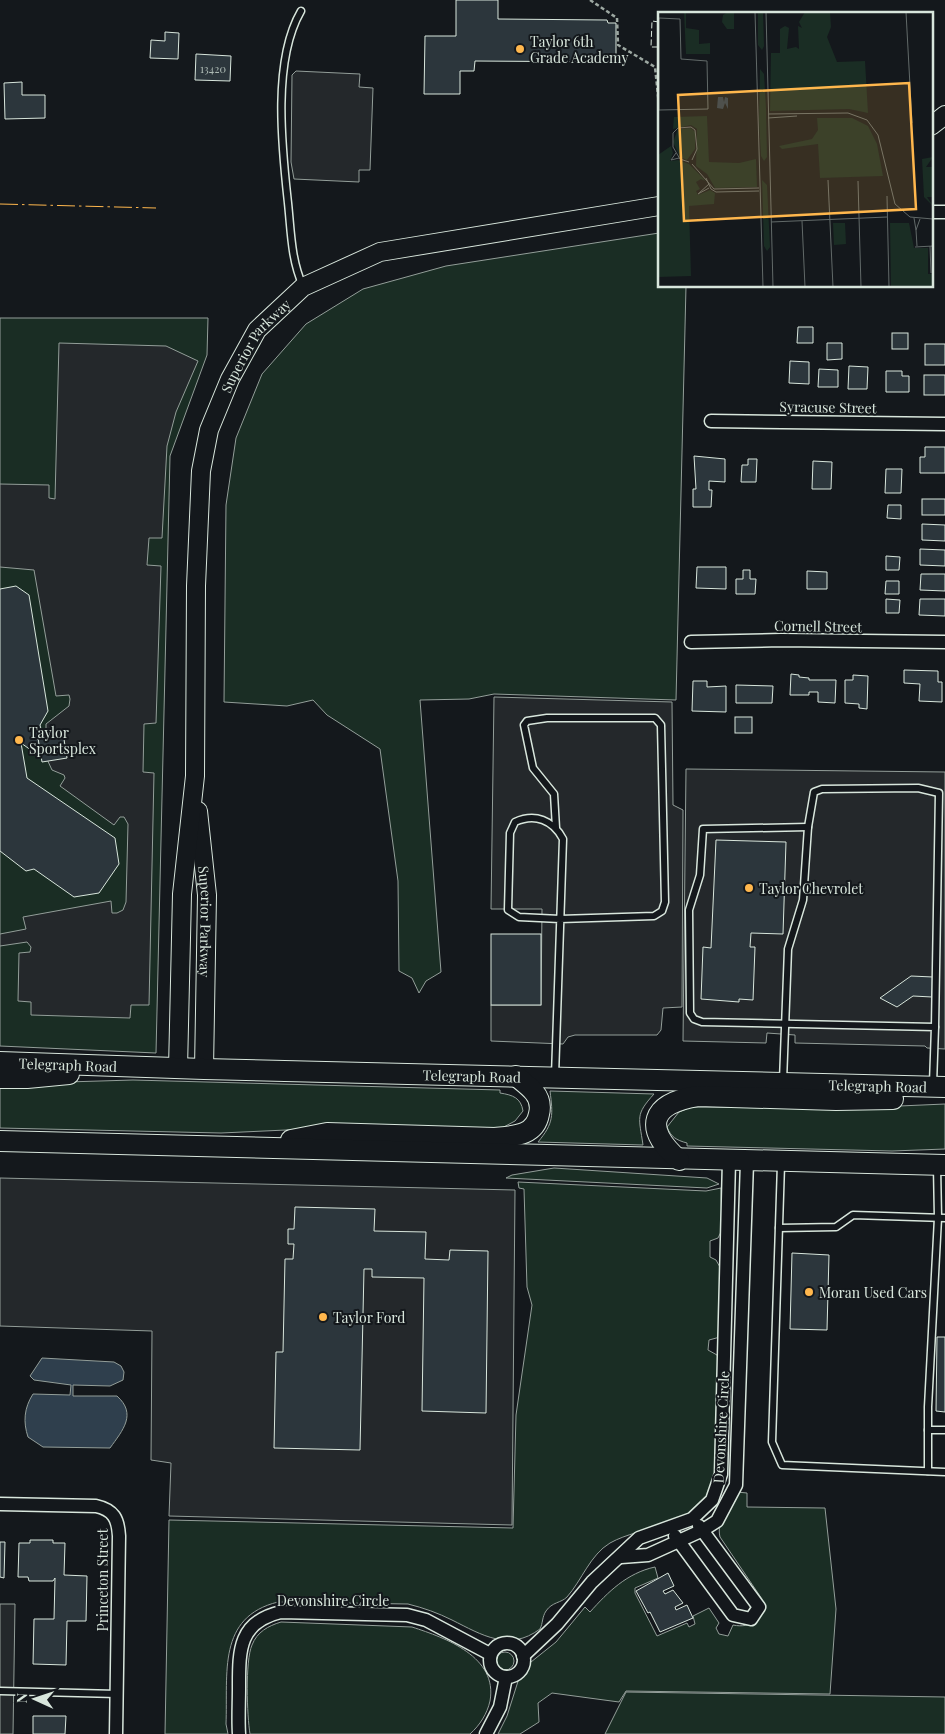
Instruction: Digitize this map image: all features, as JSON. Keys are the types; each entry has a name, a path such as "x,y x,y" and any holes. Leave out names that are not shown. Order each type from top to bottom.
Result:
{"main road":[{"path":"932,125 945,115"},
{"name":"Superior Parkway","path":"178,1068 182,894 195,776 198,544 201,471 209,430 230,379 257,330 304,287 380,252 658,206"},
{"name":"Superior Parkway","path":"195,776 207,895 204,1069"},
{"name":"Telegraph Road","path":"0,1062 783,1085 939,1087"},
{"path":"0,1078 62,1076 100,1066"},
{"path":"255,1148 327,1133 495,1138 516,1136 528,1132 534,1127 540,1110 538,1099 533,1090 516,1076"},
{"path":"679,1160 661,1142 656,1131 657,1118 662,1109 670,1102 680,1098 698,1096 899,1099 939,1087"},
{"path":"0,1141 679,1160 942,1165"}],"street":[{"path":"932,212 945,212"},
{"name":"Syracuse Street","path":"711,421 945,424"},
{"name":"Cornell Street","path":"691,642 781,640 945,642"},
{"name":"Devonshire Circle","path":"506,1677 520,1670 523,1656 557,1624 592,1582 621,1557 639,1538 692,1518 712,1500 721,1474 725,1344 738,1161"},
{"name":"Devonshire Circle","path":"621,1557 648,1555 679,1543 703,1530 717,1521 736,1485 741,1345 738,1161"},
{"path":"725,1344 741,1345"},
{"name":"Princeton Street","path":"0,1504 96,1506 108,1508 114,1514 119,1536 116,1734"},
{"path":"669,1527 733,1615 750,1618 759,1607 703,1530 692,1518"},
{"name":"Devonshire Circle","path":"239,1734 241,1646 251,1627 267,1615 280,1612 407,1615 426,1620 490,1654"},
{"path":"486,1734 500,1707 506,1677 493,1670 490,1665 490,1654 497,1646 508,1643 517,1647 523,1656"}],"lane":[{"path":"301,11 294,23 285,59 281,142 295,262 304,287"},
{"path":"555,1077 560,918 562,839 556,828 554,794 534,768 524,725 526,721 547,718 655,718 659,721 662,733 665,902 662,911 654,916 560,918 518,917 508,910 510,833 515,822 524,818 534,818 556,828"},
{"path":"783,1085 788,949 803,900 811,796 814,792 822,789 918,788 939,793 936,951 936,1027 939,1087"},
{"path":"808,828 703,829 700,875 689,910 689,1007 694,1019 702,1022 936,1027"},
{"path":"781,1162 772,1442 782,1465 945,1472"},
{"path":"928,1471 928,1430 941,1218 942,1165"},
{"path":"779,1228 836,1227 853,1216 941,1218"},
{"path":"928,1430 945,1430"},
{"path":"0,1691 116,1694"}],"path":[{"path":"590,0 616,18 618,45 655,68 658,95"}],"green space":[{"path":"658,233 658,288 686,288 676,700 494,694 469,699 420,700 441,972 426,981 419,993 412,978 399,971 398,881 380,749 327,715 313,700 287,706 224,702 226,505 236,438 262,374 306,324 363,289 446,266"},
{"path":"0,318 208,318 207,355 170,456 156,1053 0,1046"},
{"path":"133,1080 500,1090 500,1093 512,1096 518,1100 523,1111 515,1121 500,1129 308,1129 221,1133 0,1128 0,1084"},
{"path":"550,1091 654,1094 641,1112 640,1128 643,1145 538,1142 550,1124 552,1106"},
{"path":"945,1104 945,1149 892,1151 687,1146 687,1143 672,1136 667,1127 679,1112 691,1107 854,1108"},
{"path":"554,1168 707,1178 719,1184 707,1188 506,1178 512,1175"},
{"path":"518,1182 706,1191 721,1188 722,1230 718,1238 710,1241 710,1257 716,1260 721,1269 720,1337 709,1340 708,1350 717,1355 720,1360 719,1444 715,1477 711,1489 703,1502 693,1511 680,1518 623,1537 603,1548 567,1597 546,1611 540,1629 529,1636 517,1639 506,1640 485,1636 447,1617 408,1604 278,1602 258,1609 244,1620 235,1634 230,1650 226,1686 226,1724 228,1734 165,1734 169,1520 513,1528 516,1415 532,1305 527,1287 524,1189 519,1188"},
{"path":"737,1492 747,1493 747,1507 825,1508 836,1609 830,1694 626,1691 619,1702 552,1693 538,1703 539,1722 520,1734 498,1734 507,1716 520,1675 526,1666 556,1642 585,1607 590,1612 619,1584 645,1570 655,1567 658,1578 635,1588 635,1593 657,1636 687,1623 689,1627 695,1624 693,1616 709,1608 719,1623 716,1628 719,1634 728,1636 733,1625 746,1625 755,1621 761,1612 762,1599 720,1537 719,1531 727,1508"},
{"path":"281,1622 412,1627 440,1637 467,1652 478,1661 486,1672 490,1686 490,1701 485,1715 470,1734 250,1734 247,1689 248,1663 252,1645 260,1633"},
{"path":"501,1652 509,1652 514,1657 512,1668 501,1670 496,1665 496,1657"},
{"path":"626,1692 945,1697 945,1734 605,1734"}],"shaded area":[{"path":"296,71 360,74 359,87 373,88 370,170 359,170 359,182 294,179 291,162 292,75"},
{"path":"59,343 166,346 198,361 176,412 167,446 162,538 149,538 147,565 161,566 156,723 144,724 143,772 154,773 149,1005 131,1005 130,1018 31,1015 31,1002 18,1001 19,953 30,952 31,947 27,942 0,946 0,934 26,929 23,917 111,901 112,913 117,913 123,910 126,902 128,824 124,817 120,817 114,825 60,786 65,778 64,775 52,770 46,757 46,724 69,706 70,699 69,695 56,696 34,570 0,567 0,484 49,485 49,498 55,499"},
{"path":"494,697 672,702 673,805 683,810 682,1007 663,1008 661,1030 657,1035 575,1035 568,1037 563,1044 491,1041 491,1005 541,1005 542,909 491,909"},
{"path":"686,769 945,772 945,1049 927,1048 925,1046 795,1043 795,1035 767,1033 766,1043 683,1041"},
{"path":"0,1178 515,1190 512,1525 169,1516 171,1463 151,1460 152,1331 0,1326"},
{"path":"0,1604 15,1604 13,1734 0,1734"}],"water":[{"path":"42,1358 114,1362 121,1366 124,1372 123,1380 110,1386 73,1385 73,1396 117,1396 123,1403 126,1409 126,1422 110,1448 43,1447 28,1437 25,1415 33,1394 70,1395 71,1385 34,1380 30,1376"}],"building":[{"name":"Taylor 6th Grade Academy","path":"456,0 498,0 498,19 607,20 608,23 616,23 616,62 475,61 474,71 460,71 460,94 424,94 425,36 456,36"},
{"path":"165,32 179,33 178,59 150,58 151,40 165,41"},
{"path":"196,54 231,56 230,81 195,80"},
{"path":"22,82 22,95 45,95 45,118 5,119 4,83"},
{"path":"798,327 813,327 813,343 797,343"},
{"path":"892,333 908,333 908,349 892,349"},
{"path":"827,343 842,343 842,359 827,360"},
{"path":"925,344 945,344 945,365 925,365"},
{"path":"790,361 809,362 809,384 789,383"},
{"path":"849,366 868,367 867,389 848,389"},
{"path":"819,369 838,370 838,387 818,387"},
{"path":"886,371 902,371 902,376 909,376 909,392 886,392"},
{"path":"924,375 945,375 945,395 924,395"},
{"path":"925,447 945,447 945,473 920,473 920,457 925,457"},
{"path":"694,456 725,459 725,482 709,481 709,490 712,490 711,507 693,507 693,489 696,489"},
{"path":"748,459 757,459 756,482 741,482 742,465 748,465"},
{"path":"813,461 832,462 831,489 812,489"},
{"path":"886,469 902,469 901,493 885,493"},
{"path":"922,499 945,499 945,515 922,515"},
{"path":"888,505 901,505 901,519 887,518"},
{"path":"922,524 945,525 945,541 922,540"},
{"path":"920,549 945,550 945,566 920,565"},
{"path":"886,556 900,557 899,570 886,570"},
{"path":"697,567 726,567 726,589 696,588"},
{"path":"743,570 750,570 750,579 756,579 755,594 736,594 736,579 743,579"},
{"path":"807,571 827,572 827,589 807,589"},
{"path":"921,574 945,574 945,591 920,590"},
{"path":"886,581 899,581 899,594 885,594"},
{"name":"Taylor Sportsplex","path":"16,586 29,595 48,711 40,725 43,737 38,738 42,758 21,743 27,778 115,838 119,864 99,893 74,897 34,869 26,871 0,851 0,589"},
{"path":"886,599 900,600 899,613 886,613"},
{"path":"920,599 945,599 945,616 919,615"},
{"path":"904,670 938,671 938,682 942,682 942,702 919,701 920,684 904,683"},
{"path":"791,674 809,678 809,680 836,680 835,703 818,702 818,692 809,692 809,695 790,695"},
{"path":"853,675 868,676 867,709 859,708 859,704 845,703 845,680 853,680"},
{"path":"693,681 707,681 707,687 726,686 726,712 692,711"},
{"path":"736,685 773,686 772,703 736,703"},
{"path":"735,717 752,717 752,733 735,733"},
{"path":"63,733 67,758 42,762 38,738"},
{"name":"Taylor Chevrolet","path":"716,840 786,842 783,934 751,933 750,947 755,947 753,1000 739,999 739,1002 701,999 703,947 711,948"},
{"path":"491,934 541,934 541,1005 491,1005"},
{"path":"911,976 933,977 932,997 913,996 897,1007 880,998"},
{"name":"Taylor Ford","path":"295,1207 375,1209 374,1231 426,1232 425,1259 449,1260 450,1250 488,1251 486,1413 422,1411 424,1278 372,1277 372,1269 364,1269 360,1450 274,1448 276,1352 283,1352 285,1259 293,1259 294,1244 288,1244 288,1229 294,1229"},
{"name":"Moran Used Cars","path":"792,1253 829,1255 827,1330 790,1329"},
{"path":"937,1337 945,1337 945,1412 936,1411"},
{"path":"30,1540 53,1540 53,1543 65,1543 64,1575 87,1576 86,1621 67,1621 66,1665 33,1664 34,1619 54,1619 55,1578 53,1581 29,1581 28,1577 18,1577 19,1543 30,1543"},
{"path":"0,1542 5,1542 4,1578 0,1577"},
{"path":"668,1573 674,1586 663,1591 665,1594 673,1590 683,1603 675,1607 676,1610 687,1605 693,1618 660,1632 636,1591"},
{"path":"33,1716 66,1716 65,1734 33,1734"}],"fence":[{"path":"658,22 652,21 651,47 658,47"}],"power":[{"path":"0,204 156,208"}],"place":[{"name":"Taylor 6th Grade Academy","path":"520,49"},
{"name":"Taylor Sportsplex","path":"19,740"},
{"name":"Taylor Chevrolet","path":"749,888"},
{"name":"Moran Used Cars","path":"809,1292"},
{"name":"Taylor Ford","path":"323,1317"}]}
